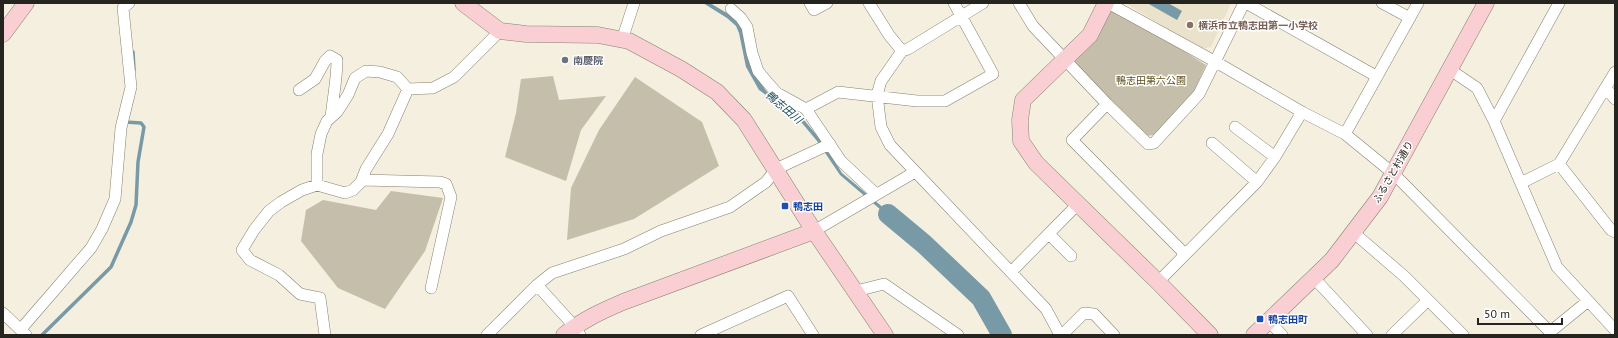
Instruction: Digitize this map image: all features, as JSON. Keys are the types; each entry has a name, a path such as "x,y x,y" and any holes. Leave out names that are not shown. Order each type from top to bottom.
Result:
{"street":[{"path":"3,34 26,3"},
{"path":"3,313 24,332 91,248 102,229 115,199 121,128 131,87 123,8 129,3"},
{"path":"463,3 500,31 526,34 598,35 630,41 681,69 717,92 744,120 814,231 885,335"},
{"path":"622,40 634,3"},
{"path":"810,3 814,10 827,3"},
{"path":"869,3 889,35 902,52"},
{"path":"806,109 838,92 877,95 917,101 945,101 993,74 954,3"},
{"path":"983,3 902,52 882,81 877,95 881,127 890,145 1046,309 1061,335 1084,313 1094,314 1114,335"},
{"path":"1019,3 1033,26 1107,104 1148,144 1154,143 1199,94 1245,3 1376,76"},
{"path":"1210,335 1036,163 1021,141 1020,120 1023,100 1090,35 1107,3 1344,134 1394,174 1550,332 1588,301"},
{"path":"1382,3 1410,18"},
{"path":"1344,134 1418,3"},
{"name":"ふるさと村通り","path":"1254,335 1332,260 1380,197 1394,174 1449,69 1486,3"},
{"path":"1494,121 1559,3"},
{"path":"731,9 741,18 747,27 752,53 758,71 777,93 806,109 825,146 876,194"},
{"path":"317,185 317,154 321,134 327,120 337,112 348,95 355,78 366,71 380,72 397,77 408,89 433,88 454,77 500,31"},
{"path":"300,90 315,79 325,61 330,56 337,60 331,117"},
{"path":"1449,69 1477,88 1494,121 1557,267 1615,330"},
{"path":"1521,183 1559,164 1615,72"},
{"path":"1606,88 1615,99"},
{"path":"325,335 320,298 300,294 279,275 250,260 242,250 254,230 269,211 302,190 317,185 345,193 353,190 362,180 366,169 388,134 408,89"},
{"path":"1107,104 1072,140 1182,251 1183,256"},
{"path":"1158,282 1257,182 1275,157 1302,112"},
{"path":"1235,127 1275,157"},
{"path":"1212,142 1257,182"},
{"path":"487,335 537,285 552,273 624,249 661,231 730,207 766,182 776,169 825,146"},
{"path":"1559,164 1610,230 1615,232"},
{"path":"537,285 573,332 596,314 624,302 814,231 915,172"},
{"path":"362,180 440,182 446,184 452,197 431,288"},
{"path":"1011,272 1077,205"},
{"path":"1354,233 1404,276 1463,335"},
{"path":"1049,234 1071,256"},
{"path":"1314,278 1368,335"},
{"path":"856,291 884,284 958,335"},
{"path":"700,335 788,296 813,335"},
{"path":"1392,335 1428,300"},
{"path":"1269,321 1282,335"}],"shaded area":[{"name":"横浜市立鴨志田第一小学校","path":"1125,3 1231,3 1211,47 1200,49"}],"green space":[{"name":"鴨志田第六公園","path":"1112,6 1206,65 1190,100 1154,135 1146,136 1071,59"},
{"path":"553,76 559,100 606,96 581,130 566,181 505,157 516,113 521,79"},
{"path":"635,77 702,122 719,166 634,219 567,240 571,188 599,130"},
{"path":"391,191 443,198 425,251 385,309 338,288 301,241 306,210 323,200 376,210"}],"water":[{"path":"703,3 710,3 736,20 742,29 748,59 755,75 767,92 783,101 799,114 824,144 842,173 910,230 908,233 840,175 817,141 797,117 759,90 746,67 739,33 736,26 727,18"},
{"path":"1147,3 1168,3 1182,11 1177,20"}],"waterway":[{"path":"133,52 134,70"},
{"path":"42,335 111,267 131,222 136,205 138,162 144,127 141,123 125,122"},
{"name":"鴨志田川","path":"888,214 924,244 981,298 1002,335"}],"place":[{"name":"横浜市立鴨志田第一小学校","path":"1190,25"},
{"name":"南慶院","path":"565,60"},
{"name":"鴨志田","path":"785,206"},
{"name":"鴨志田町","path":"1260,319"}]}
